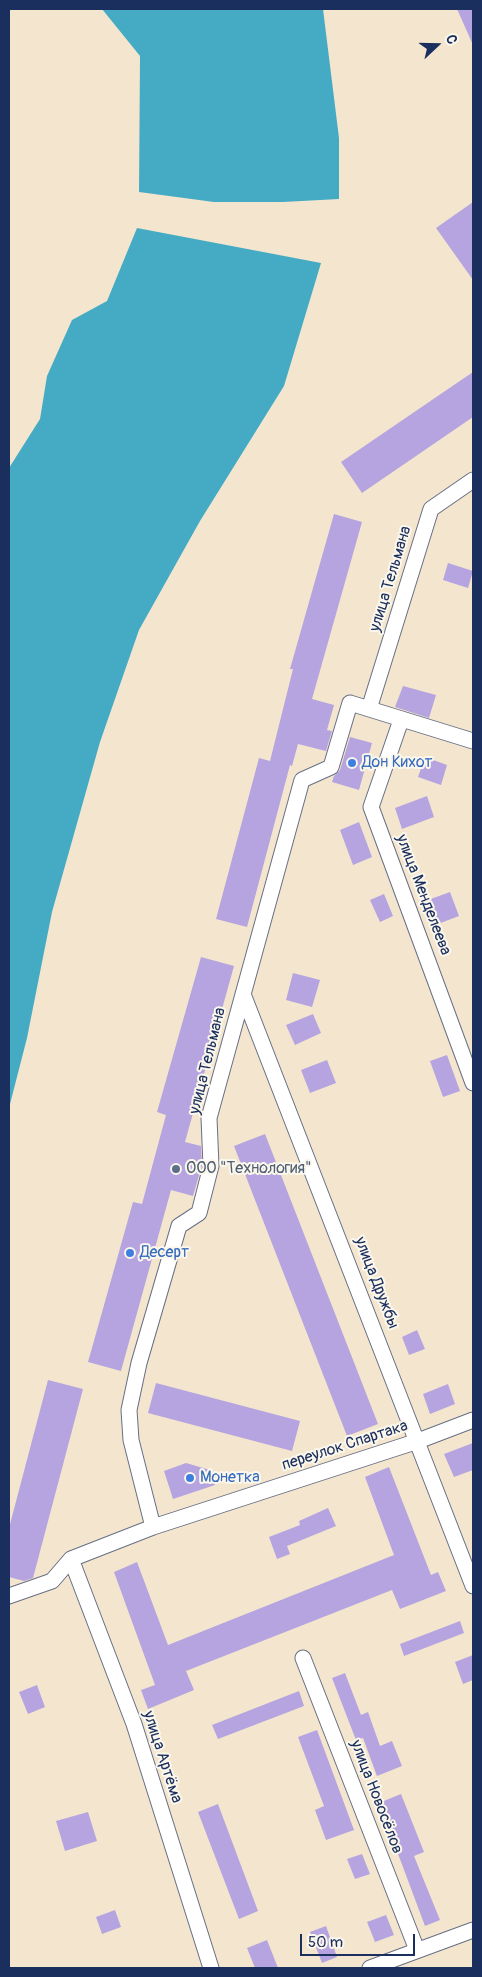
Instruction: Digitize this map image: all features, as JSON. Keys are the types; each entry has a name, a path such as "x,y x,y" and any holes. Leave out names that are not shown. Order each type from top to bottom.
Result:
{"street":[{"name":"улица Тельмана","path":"153,1527 131,1440 129,1410 139,1363 179,1226 199,1213 211,1166 209,1118 302,780 331,767 350,703 369,709 431,509 473,480"},
{"path":"369,709 473,741"},
{"name":"улица Менделеева","path":"401,720 371,807 473,1083"},
{"name":"улица Дружбы","path":"243,994 473,1586"},
{"name":"переулок Спартака","path":"9,1596 52,1581 71,1559 153,1527 418,1441 473,1420"},
{"name":"улица Артёма","path":"71,1559 134,1724 211,1968"},
{"name":"улица Новосёлов","path":"303,1658 417,1950"},
{"path":"370,1968 473,1930"}],"water":[{"path":"102,9 323,9 339,138 339,199 283,202 214,202 139,192 140,56"},
{"path":"137,228 321,263 284,386 200,521 139,630 100,742 52,912 27,1038 9,1108 9,468 40,419 47,376 72,320 107,301"}],"building":[{"path":"457,9 473,9 473,45"},
{"path":"473,202 473,280 436,228"},
{"path":"473,372 473,417 362,493 341,462"},
{"path":"334,514 362,522 312,699 334,705 327,730 332,731 326,751 298,744 292,766 290,765 247,927 216,919 259,758 270,761 293,669 290,669"},
{"path":"448,563 473,571 468,588 443,580"},
{"path":"403,686 436,695 429,718 395,707"},
{"name":"Дон Кихот","path":"350,737 372,743 359,790 332,782 334,776 340,770"},
{"path":"425,757 447,765 441,785 418,777"},
{"path":"427,796 434,817 402,829 395,808"},
{"path":"359,822 372,857 353,865 340,830"},
{"path":"450,892 459,916 438,924 428,900"},
{"path":"384,894 393,916 380,922 370,900"},
{"path":"201,957 234,966 185,1142 201,1146 202,1165 193,1196 171,1190 121,1371 88,1362 133,1202 142,1204 166,1115 157,1112"},
{"path":"293,973 320,980 312,1007 286,1000"},
{"path":"313,1014 321,1033 295,1045 286,1025"},
{"path":"447,1055 460,1091 443,1097 430,1061"},
{"path":"327,1060 336,1083 310,1093 301,1070"},
{"path":"265,1134 378,1424 347,1436 234,1146"},
{"path":"417,1330 425,1349 409,1355 402,1337"},
{"path":"48,1380 83,1389 33,1578 24,1581 9,1577 9,1528"},
{"path":"156,1383 300,1421 292,1451 148,1413"},
{"path":"448,1384 455,1404 430,1414 423,1394"},
{"path":"473,1443 473,1470 454,1477 444,1454"},
{"name":"Монетка","path":"186,1463 210,1470 215,1485 173,1499 164,1471"},
{"path":"389,1467 431,1575 438,1572 446,1591 400,1609 392,1590 186,1671 194,1690 148,1709 141,1690 155,1685 114,1572 137,1562 168,1645 394,1555 365,1477"},
{"path":"328,1508 336,1526 287,1546 290,1554 277,1559 269,1537 300,1525 299,1521"},
{"path":"460,1621 464,1633 404,1656 400,1644"},
{"path":"473,1655 473,1680 463,1684 455,1662"},
{"path":"345,1673 361,1715 368,1712 380,1746 392,1741 402,1766 377,1776 363,1738 356,1740 332,1678"},
{"path":"37,1685 45,1707 28,1714 19,1692"},
{"path":"299,1691 304,1706 218,1739 212,1725"},
{"path":"317,1730 354,1830 326,1840 315,1810 324,1806 298,1737"},
{"path":"401,1794 424,1852 414,1856 440,1920 425,1926 379,1803"},
{"path":"218,1804 258,1911 239,1919 198,1812"},
{"path":"88,1812 97,1841 65,1851 56,1821"},
{"path":"362,1854 370,1874 355,1879 347,1859"},
{"path":"115,1910 121,1927 102,1934 96,1917"},
{"path":"386,1915 394,1935 375,1942 367,1922"},
{"path":"326,1926 337,1957 322,1963 310,1932"},
{"path":"267,1940 278,1968 255,1968 247,1948"}],"place":[{"name":"Дон Кихот","path":"352,763"},
{"name":"ООО \"Технология\"","path":"176,1169"},
{"name":"Десерт","path":"130,1253"},
{"name":"Монетка","path":"190,1478"}]}
